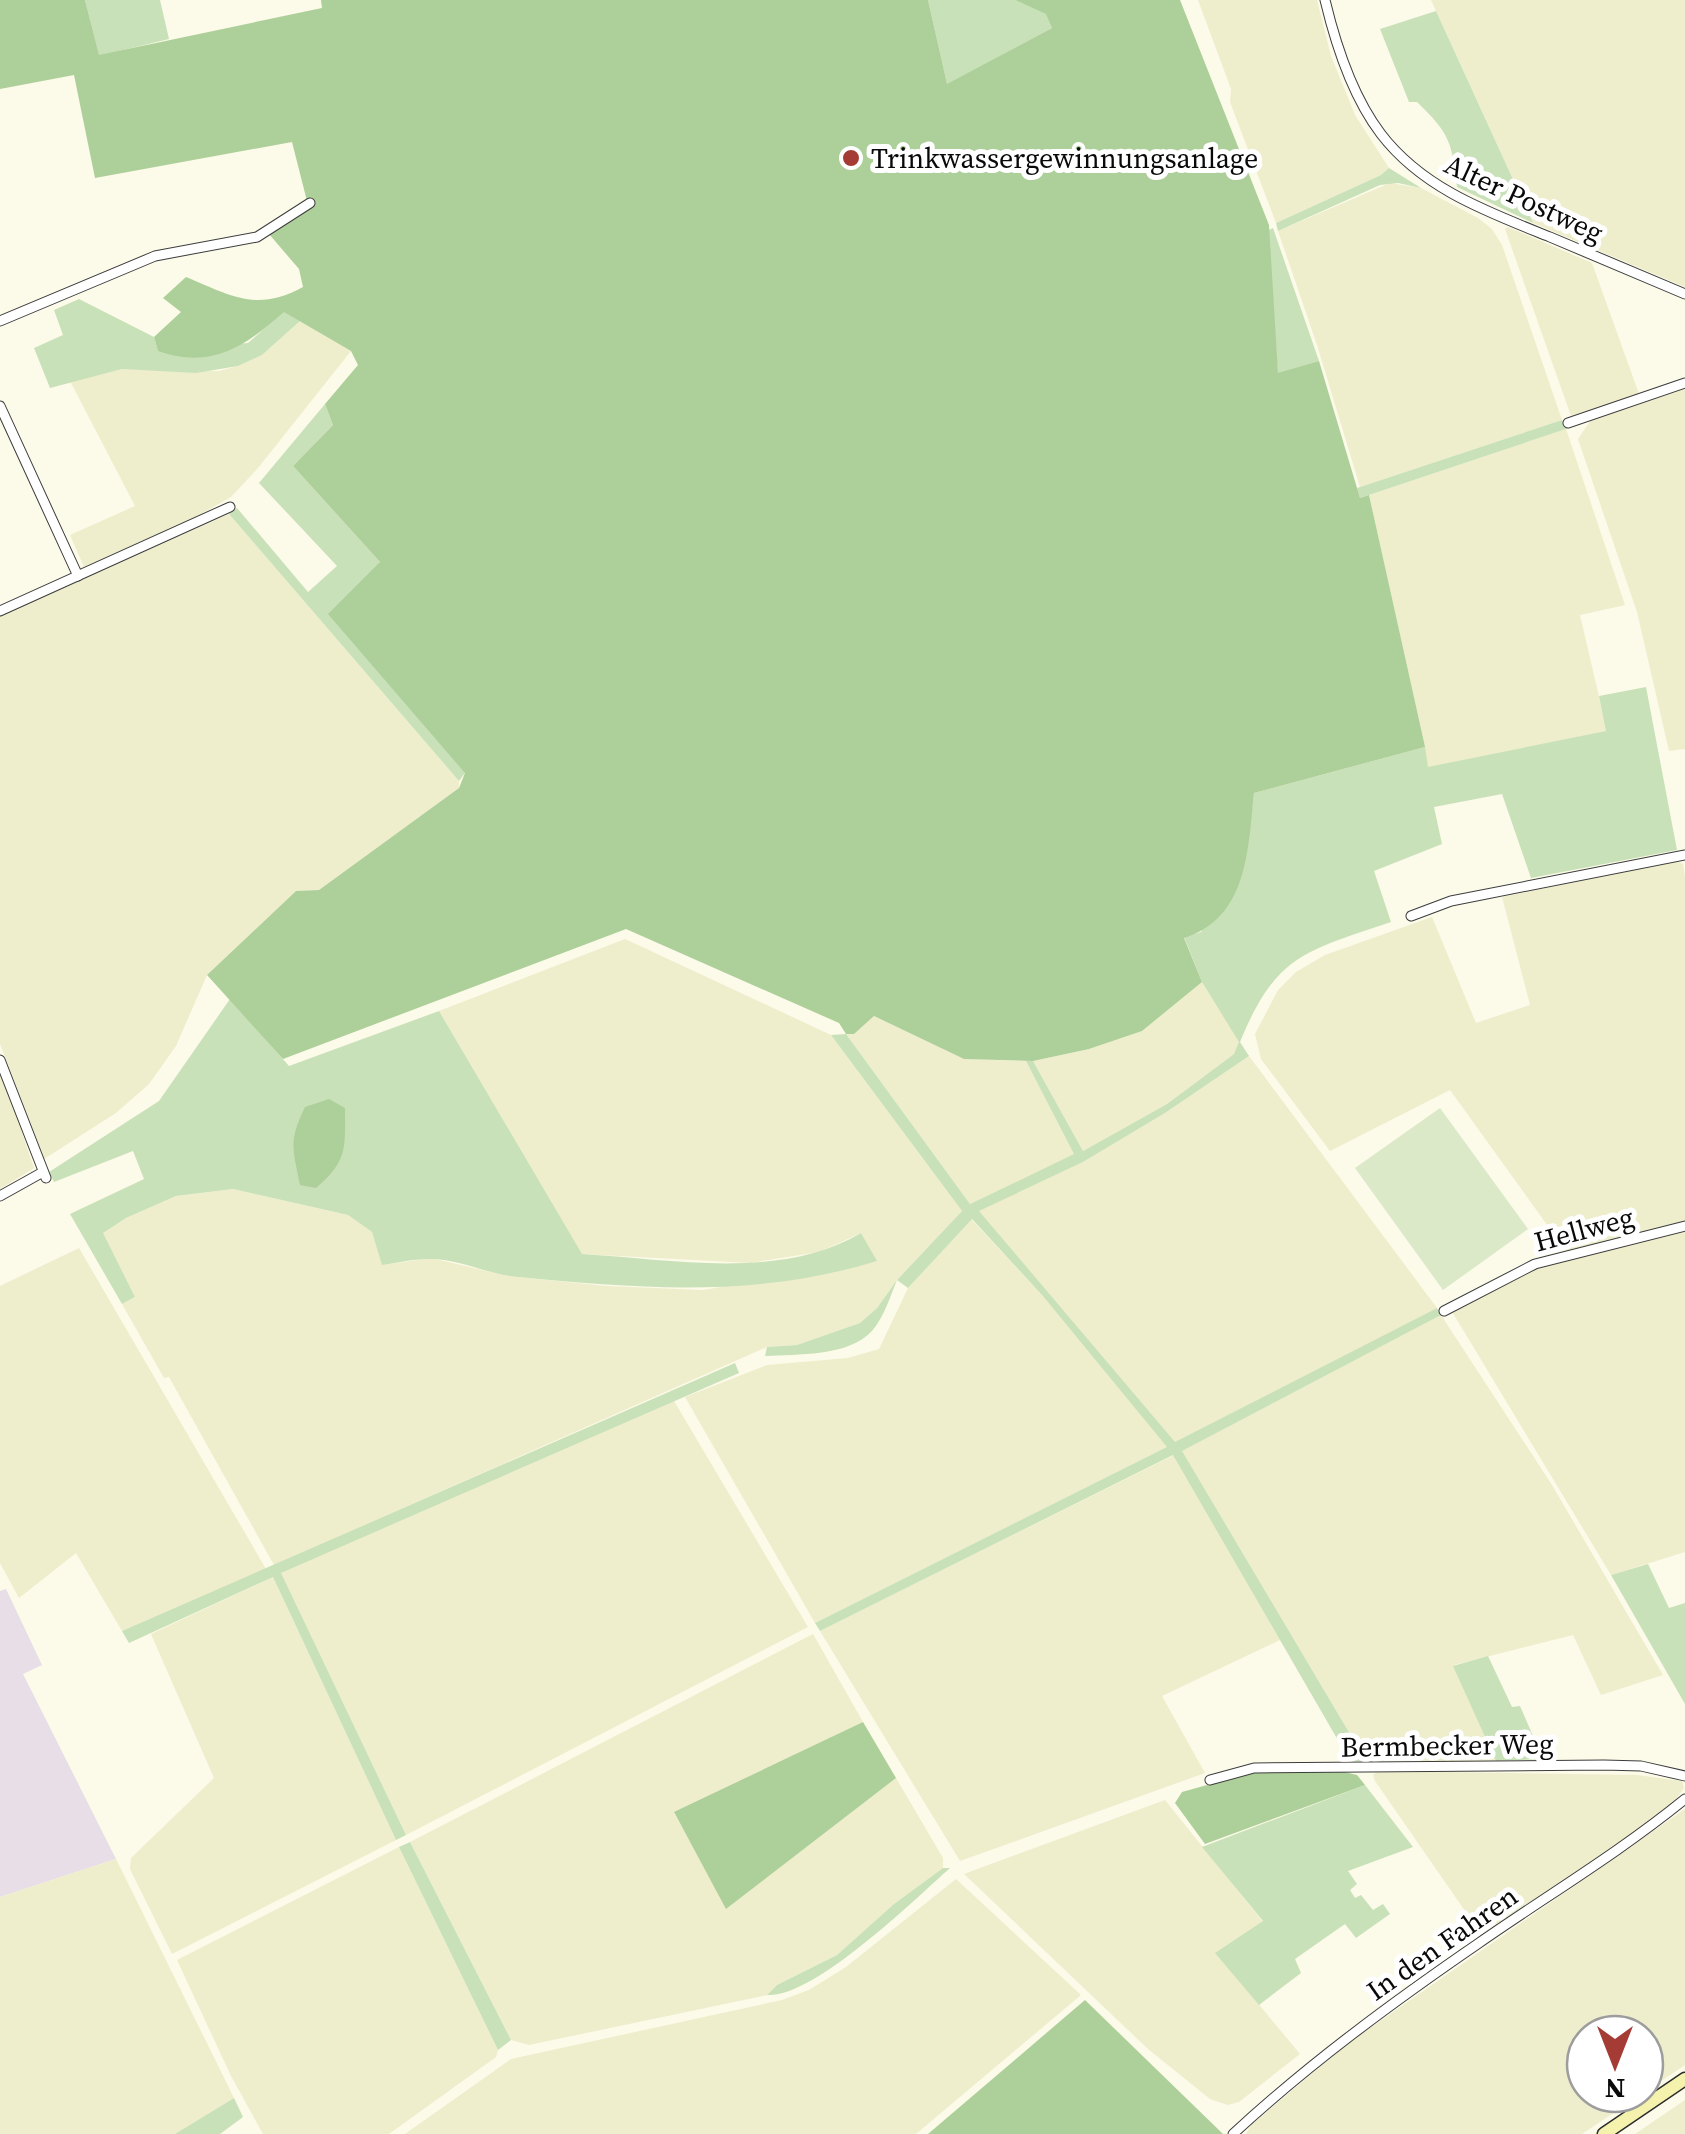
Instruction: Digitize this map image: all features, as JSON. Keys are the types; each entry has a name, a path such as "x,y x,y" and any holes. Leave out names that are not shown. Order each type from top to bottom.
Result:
{"main road":[{"path":"1604,2134 1685,2079"}],"street":[{"name":"Alter Postweg","path":"1325,0 1336,43 1366,112 1419,174 1495,215 1685,294"},
{"path":"0,321 155,256 257,238 310,203"},
{"path":"1568,423 1685,383"},
{"path":"0,406 78,576"},
{"path":"0,611 230,508"},
{"path":"1411,916 1451,902 1685,855"},
{"path":"0,1060 45,1175 0,1196"},
{"name":"Hellweg","path":"1444,1311 1535,1264 1685,1226"},
{"name":"Bermbecker Weg","path":"1210,1780 1254,1768 1604,1765 1641,1766 1685,1776"},
{"name":"In den Fahren","path":"1234,2134 1292,2079 1345,2038 1685,1799"}],"shaded area":[{"path":"6,1589 42,1665 23,1674 116,1859 0,1897 0,1591"}],"green space":[{"path":"0,0 85,0 99,55 322,8 321,0 928,0 947,84 1052,28 1046,14 1015,0 1180,0 1269,225 1278,373 1319,361 1360,498 1369,495 1425,747 1254,793 1246,858 1233,898 1221,915 1184,938 1202,982 1142,1031 1089,1049 1033,1061 964,1059 874,1016 854,1034 846,1034 839,1023 626,929 283,1059 207,975 296,891 319,890 459,788 465,773 328,614 380,562 293,466 333,425 325,404 358,365 351,351 284,312 241,344 211,356 195,358 158,351 154,337 181,312 163,298 186,277 230,295 257,300 286,295 303,287 299,269 269,234 309,209 292,142 95,178 74,75 0,89"},
{"path":"85,0 160,0 169,39 99,56"},
{"path":"928,0 1015,0 1047,14 1052,28 947,85"},
{"path":"1198,0 1317,0 1331,56 1355,115 1389,168 1276,223 1230,102 1231,89"},
{"path":"1431,0 1685,0 1685,287 1533,223"},
{"path":"1436,11 1533,223 1457,187 1451,149 1443,131 1417,102 1409,102 1380,29"},
{"path":"1389,168 1421,188 1398,183 1380,185 1278,231 1276,223"},
{"path":"1390,183 1421,188 1492,229 1502,245 1562,420 1360,487 1278,231"},
{"path":"1273,228 1319,361 1278,374 1267,231"},
{"path":"1505,229 1592,263 1639,394 1571,416"},
{"path":"79,299 154,337 158,351 248,343 284,311 300,321 262,355 238,366 196,373 122,369 50,388 34,348 63,335 54,310"},
{"path":"300,321 351,351 258,468 231,497 84,567 70,535 135,506 70,381 122,369 219,371 262,355"},
{"path":"1685,389 1685,749 1669,751 1637,612 1578,439 1591,420"},
{"path":"325,404 333,425 293,466 380,562 465,773 459,781 229,514 237,508 308,592 337,566 259,483"},
{"path":"1562,420 1566,429 1360,498 1357,488"},
{"path":"1566,429 1625,605 1580,615 1607,731 1428,768 1369,495"},
{"path":"229,514 459,781 459,788 319,890 296,891 207,975 176,1046 149,1084 116,1113 44,1159 0,1044 0,616"},
{"path":"1646,687 1677,850 1531,878 1502,794 1434,807 1442,844 1374,871 1391,922 1315,950 1281,973 1253,1013 1240,1042 1249,1056 1083,1162 979,1211 1175,1442 1437,1308 1441,1315 1182,1451 1366,1761 1350,1761 1173,1455 820,1631 815,1623 1167,1447 1042,1295 972,1219 908,1288 897,1280 962,1211 831,1035 846,1034 970,1204 1074,1154 1026,1061 1033,1061 1083,1151 1167,1104 1234,1054 1239,1042 1202,982 1184,937 1201,932 1249,834 1254,793 1425,747 1428,767 1606,731 1599,696"},
{"path":"1676,861 1683,864 1685,877 1685,1221 1566,1251 1450,1090 1330,1151 1261,1059 1255,1034 1278,990 1296,972 1325,955 1432,917 1476,1023 1530,1005 1502,897"},
{"path":"625,939 831,1035 962,1211 860,1323 797,1345 767,1347 274,1565 169,1377 164,1378 122,1304 135,1297 102,1233 126,1218 176,1196 233,1189 348,1215 372,1232 383,1265 431,1258 508,1276 607,1286 703,1290 876,1261 861,1233 819,1252 750,1263 581,1254 439,1011"},
{"path":"1202,982 1240,1042 1234,1054 1167,1104 1083,1151 1033,1061 1089,1049 1142,1031"},
{"path":"230,999 289,1066 439,1011 582,1254 688,1262 761,1262 829,1248 861,1233 877,1261 787,1281 699,1287 518,1277 439,1259 382,1265 372,1232 348,1215 233,1189 176,1196 103,1233 135,1297 122,1304 70,1214 144,1179 133,1151 54,1182 49,1172 159,1101"},
{"path":"874,1016 964,1059 1026,1061 1075,1154 970,1204 846,1034 854,1034"},
{"path":"1249,1056 1437,1308 1175,1443 978,1211 1083,1162"},
{"path":"0,1068 34,1168 0,1189"},
{"path":"329,1099 345,1108 342,1153 334,1170 316,1188 300,1185 294,1153 296,1129 305,1107"},
{"path":"1440,1108 1528,1229 1443,1290 1355,1168"},
{"path":"971,1219 1042,1295 1168,1447 815,1623 685,1397 767,1365 848,1358 879,1349 908,1288"},
{"path":"1685,1229 1685,1552 1611,1575 1451,1310 1536,1267"},
{"path":"79,1248 266,1569 122,1631 76,1553 19,1598 0,1563 0,1286"},
{"path":"897,1280 880,1320 872,1331 850,1346 765,1356 767,1347 797,1345 860,1323 877,1308"},
{"path":"1441,1315 1552,1485 1663,1675 1601,1695 1573,1635 1454,1665 1496,1761 1366,1761 1181,1451"},
{"path":"735,1363 739,1373 281,1573 406,1835 396,1840 273,1577 129,1643 122,1631"},
{"path":"674,1401 808,1627 406,1835 280,1573"},
{"path":"1174,1455 1280,1640 1162,1696 1205,1773 960,1861 820,1631"},
{"path":"1648,1564 1669,1608 1685,1603 1685,1704 1611,1575"},
{"path":"273,1577 396,1840 172,1954 130,1869 131,1858 214,1778 151,1634"},
{"path":"813,1634 863,1722 674,1813 727,1908 896,1778 943,1858 943,1868 894,1904 837,1955 777,1985 767,1995 529,2045 511,2040 410,1842"},
{"path":"1488,1656 1512,1707 1520,1706 1543,1759 1496,1761 1453,1666"},
{"path":"863,1722 896,1778 726,1909 674,1812"},
{"path":"1340,1771 1357,1775 1365,1785 1205,1844 1175,1803 1182,1792 1250,1773"},
{"path":"1378,1771 1637,1775 1682,1781 1684,1788 1672,1805 1644,1827 1481,1934 1375,1781 1373,1775"},
{"path":"1365,1785 1413,1847 1348,1871 1357,1884 1350,1890 1355,1898 1361,1895 1373,1910 1383,1904 1390,1914 1356,1938 1345,1924 1295,1959 1301,1973 1259,2005 1215,1953 1263,1921 1202,1847"},
{"path":"1165,1800 1263,1922 1216,1953 1300,2054 1239,2102 1228,2105 1210,2099 1148,2049 964,1874"},
{"path":"1685,1809 1685,2065 1665,2078 1665,2014 1565,2014 1565,2114 1612,2114 1582,2134 1246,2134 1251,2125 1347,2044"},
{"path":"410,1842 511,2040 498,2050 399,1847"},
{"path":"399,1847 498,2050 496,2057 389,2134 263,2134 177,1960"},
{"path":"116,1859 234,2098 175,2134 0,2134 0,1897"},
{"path":"943,1868 950,1868 836,1965 787,1992 767,1995 777,1985 837,1955 894,1904"},
{"path":"956,1879 1081,1995 916,2134 405,2134 511,2059 782,2000 809,1990 846,1967"},
{"path":"1085,2000 1223,2134 928,2134"},
{"path":"234,2098 243,2117 220,2134 175,2134"},
{"path":"1685,2100 1685,2134 1635,2134 1665,2114"}],"place":[{"name":"Trinkwassergewinnungsanlage","path":"851,158"}]}
